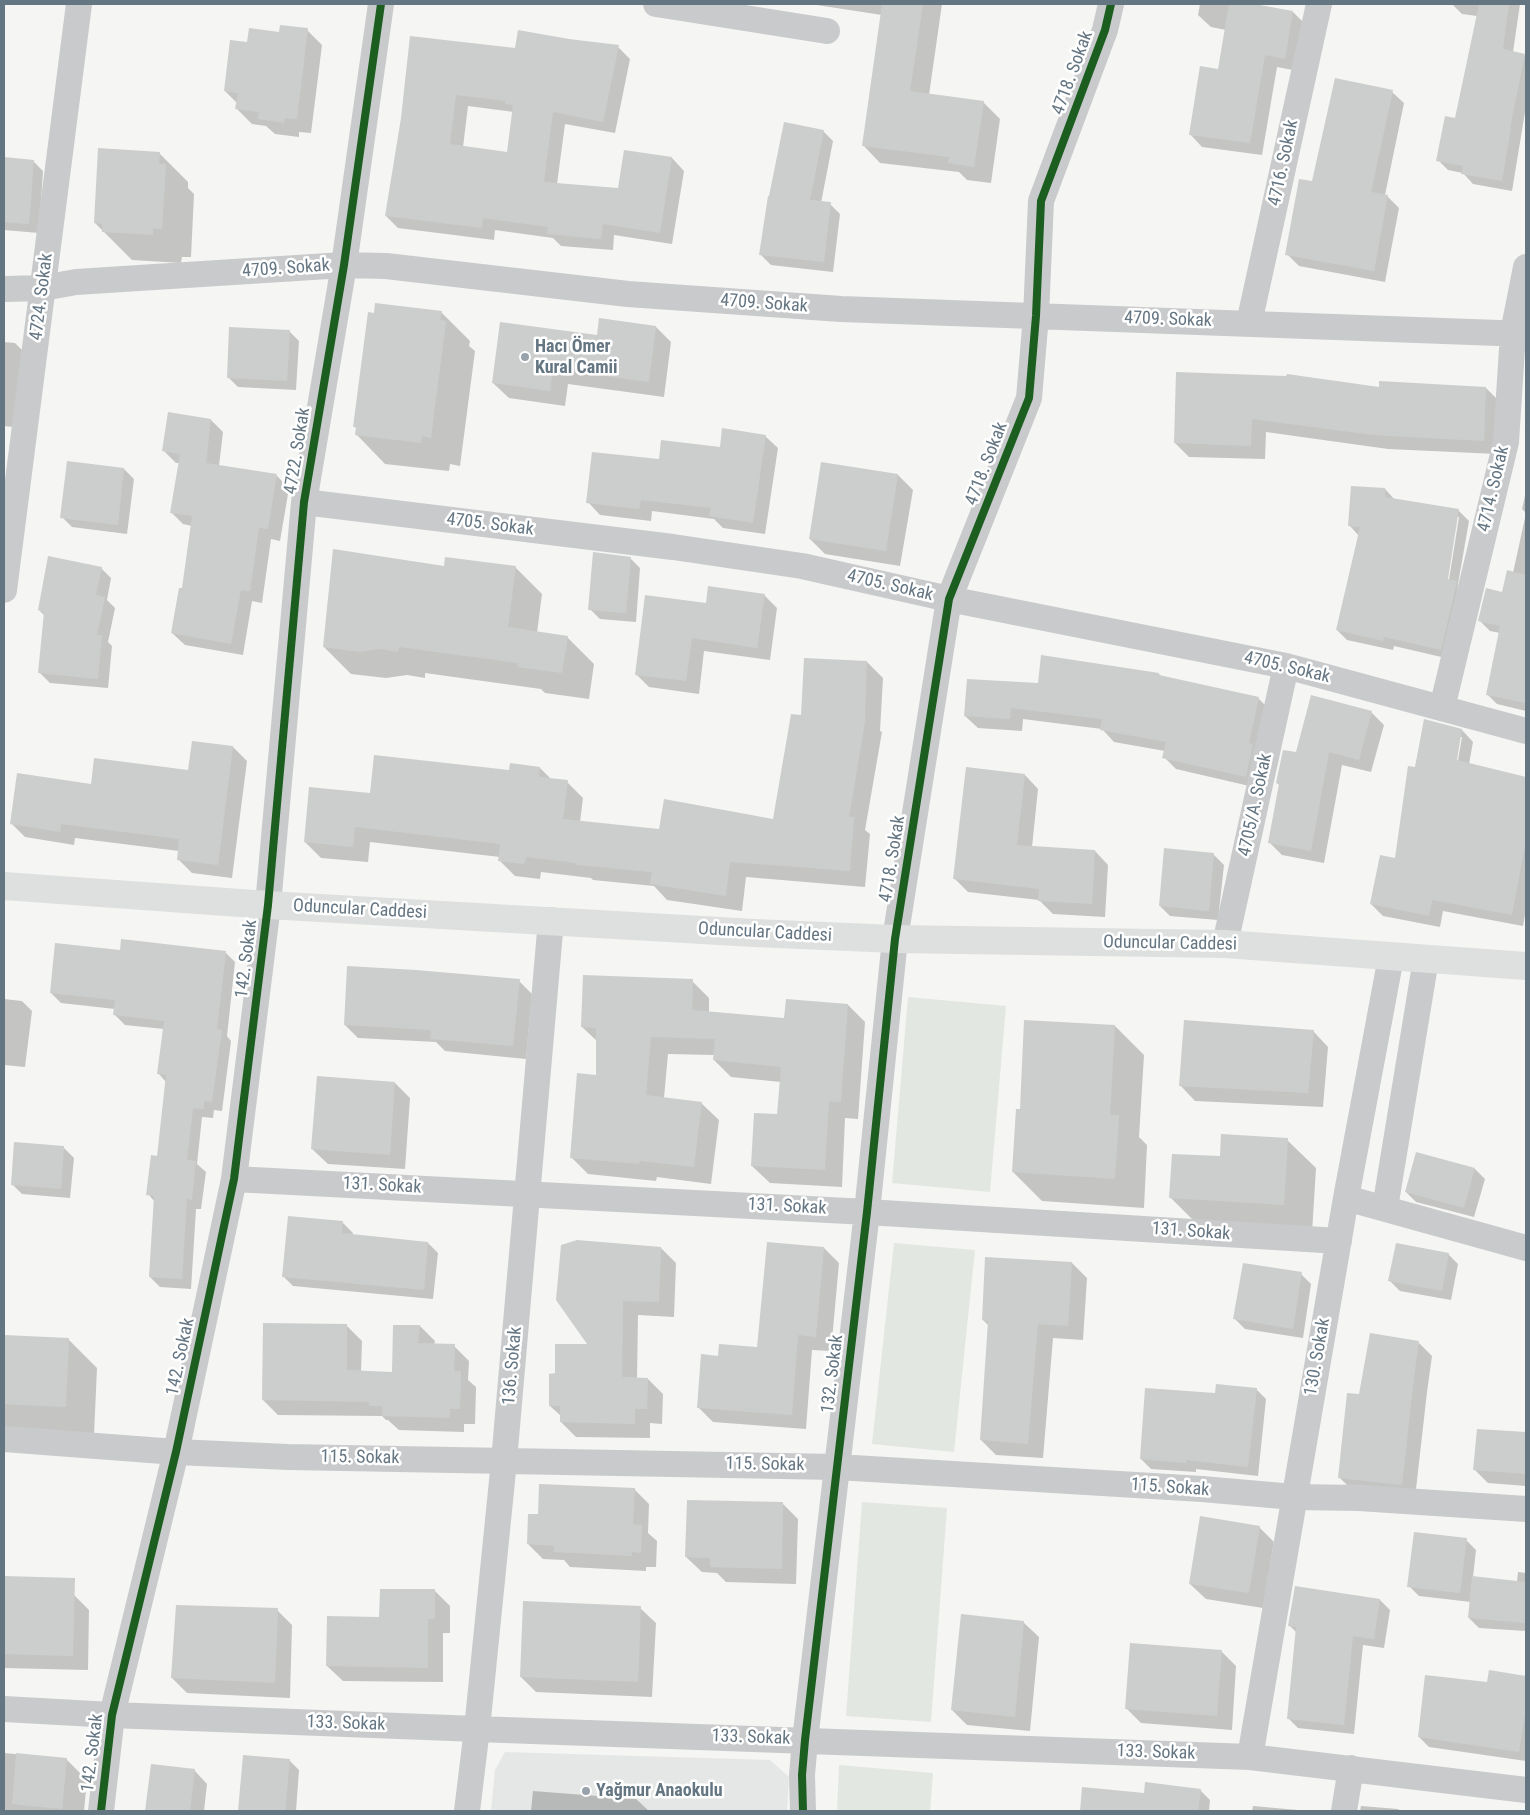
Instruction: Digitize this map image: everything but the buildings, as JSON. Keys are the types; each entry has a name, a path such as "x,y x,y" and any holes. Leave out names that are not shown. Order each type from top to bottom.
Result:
{"street":[{"name":"4724. Sokak","path":"4,582 79,4"},
{"name":"4722. Sokak","path":"268,905 304,502 344,265 381,4"},
{"path":"656,4 827,31"},
{"name":"4718. Sokak","path":"895,939 949,600 1029,398 1036,316 1041,201 1105,30 1112,4"},
{"name":"4716. Sokak","path":"1249,323 1319,4"},
{"name":"4709. Sokak","path":"4,289 43,288 76,282 344,265 386,266 618,292 841,309 1520,334"},
{"name":"4714. Sokak","path":"1442,708 1516,445 1520,334 1526,267"},
{"name":"4705. Sokak","path":"304,502 701,551 802,566 949,600 1286,666 1526,731"},
{"name":"4705/A. Sokak","path":"1225,944 1286,666"},
{"name":"Oduncular Caddesi","path":"4,886 268,905 895,939 1225,944 1526,966"},
{"name":"142. Sokak","path":"101,1811 112,1715 176,1452 234,1179 268,905"},
{"name":"136. Sokak","path":"467,1811 504,1461 551,920"},
{"name":"132. Sokak","path":"803,1811 802,1775 805,1740 867,1212 895,939"},
{"name":"130. Sokak","path":"1250,1757 1346,1198 1391,957"},
{"path":"1386,1208 1426,959"},
{"name":"131. Sokak","path":"234,1179 867,1212 1339,1241"},
{"path":"1346,1198 1526,1248"},
{"name":"115. Sokak","path":"4,1439 176,1452 288,1457 837,1467 1294,1497 1358,1498 1526,1509"},
{"name":"133. Sokak","path":"4,1709 477,1730 1250,1757 1526,1790"},
{"path":"1344,1811 1351,1768"}],"shaded area":[{"path":"908,997 1006,1006 990,1192 892,1183"},
{"path":"894,1243 975,1250 954,1452 872,1444"},
{"path":"862,1502 947,1508 931,1722 846,1716"},
{"name":"Yağmur Anaokulu","path":"505,1752 770,1760 789,1777 787,1811 491,1811 495,1770"},
{"path":"839,1765 933,1773 930,1811 837,1811"}],"cycle path":[{"path":"101,1811 112,1715 176,1452 234,1179 268,905 304,502 344,265 381,4"},
{"path":"803,1811 802,1775 805,1740 867,1212 895,939 949,599 1029,398 1036,316 1041,201 1105,30 1111,4"}],"place":[{"name":"Hacı Ömer Kural Camii","path":"525,357"},
{"name":"Yağmur Anaokulu","path":"586,1791"}]}
